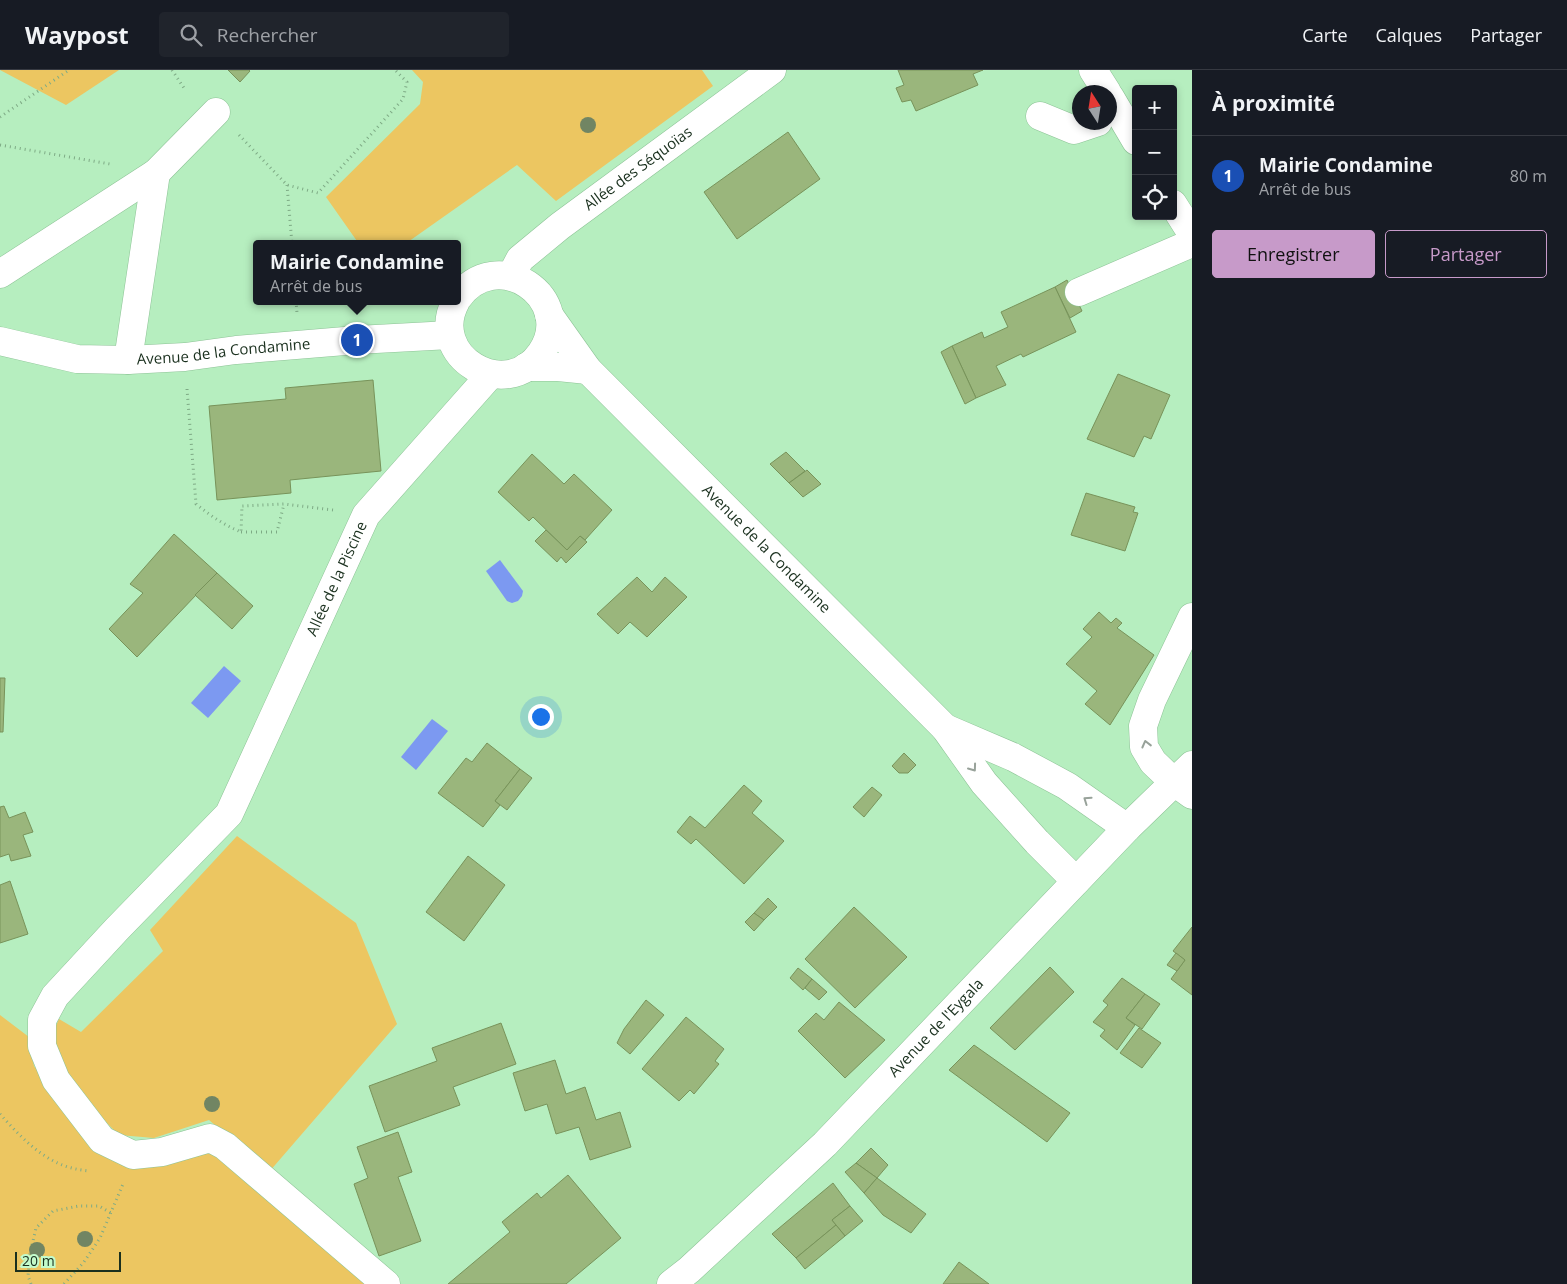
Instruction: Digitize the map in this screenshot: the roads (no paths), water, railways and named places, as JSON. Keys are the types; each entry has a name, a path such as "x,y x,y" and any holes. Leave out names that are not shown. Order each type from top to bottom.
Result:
{"street":[{"path":"728,100 742,70"},
{"name":"Allée des Séquoïas","path":"511,276 520,259 560,226 728,100 772,70"},
{"path":"1093,70 1099,85"},
{"path":"0,274 156,173 216,112"},
{"path":"1040,116 1072,129"},
{"path":"1117,118 1132,136"},
{"path":"128,360 156,173"},
{"path":"1177,210 1192,234"},
{"path":"1079,292 1192,243"},
{"path":"461,294 468,286 481,279 496,275 511,276"},
{"name":"Avenue de la Condamine","path":"511,276 520,279 536,290 549,315 588,370 945,728 984,783 1037,842 1076,881"},
{"path":"454,305 450,320 450,335 454,345 465,361 477,369 491,374 510,374 534,361 546,345 550,325 549,315"},
{"name":"Avenue de la Condamine","path":"0,340 78,359 128,360 185,357 236,350 450,335"},
{"path":"526,367 558,367 588,370"},
{"name":"Allée de la Piscine","path":"386,1284 225,1146 210,1138 162,1152 133,1155 102,1140 56,1080 42,1046 42,1020 55,996 116,928 229,814 366,515 491,374"},
{"path":"1186,780 1153,762 1144,747 1143,726 1152,700 1192,617"},
{"name":"Avenue de la Condamine","path":"945,728 1013,757 1067,786 1127,828"},
{"name":"Avenue de l'Eygala","path":"671,1284 689,1270 825,1144 1127,828 1186,780"}],"water":[{"path":"500,560 523,591 518,601 512,603 507,601 486,571"},
{"path":"224,666 241,681 208,718 191,703"},
{"path":"432,719 448,731 416,770 401,757"}],"place":[{"name":"Mairie Condamine","path":"357,340"}]}
